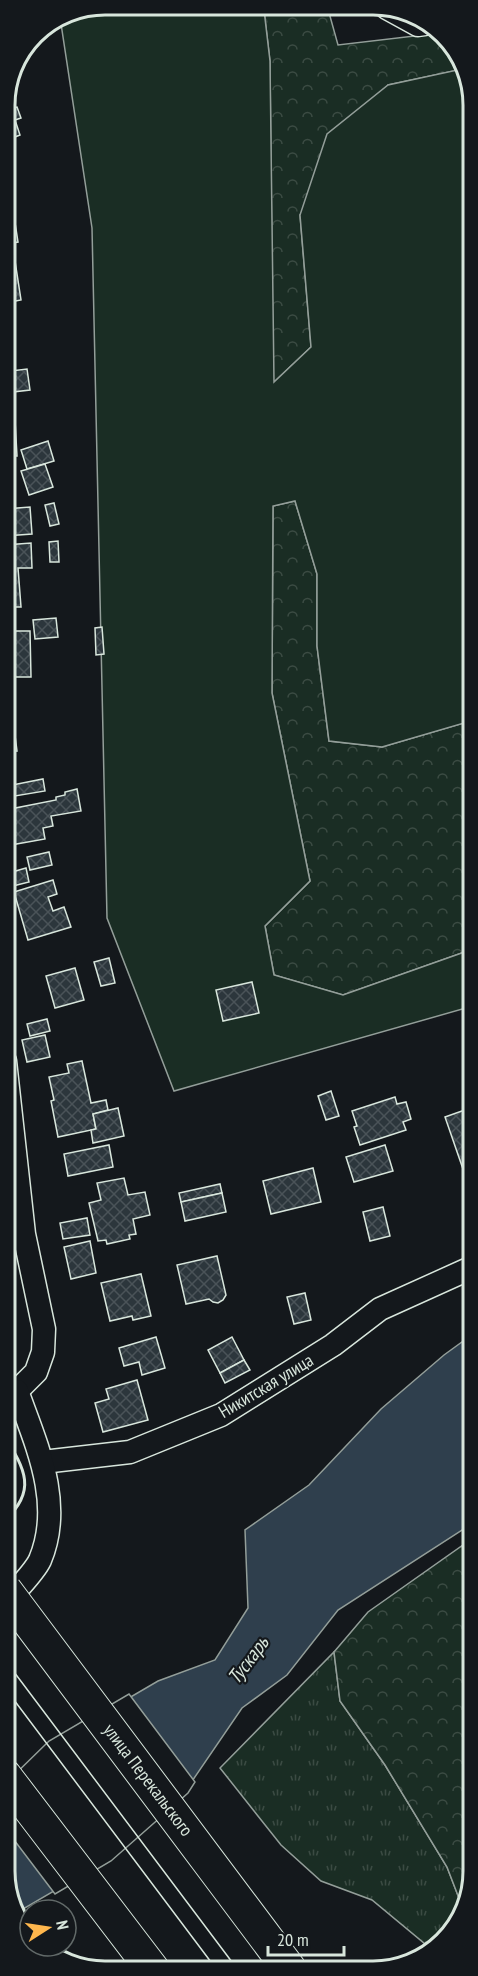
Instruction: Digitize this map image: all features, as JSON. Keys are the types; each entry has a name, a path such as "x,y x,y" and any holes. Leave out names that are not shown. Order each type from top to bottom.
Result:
{"main road":[{"name":"улица Перекальского","path":"15,1603 283,1961"},
{"path":"15,1789 146,1961"}],"street":[{"path":"15,1152 24,1234 44,1329 43,1352 36,1372 15,1384"},
{"name":"Никитская улица","path":"43,1462 130,1452 221,1415 333,1345 380,1309 463,1272"},
{"path":"15,1396 43,1462 49,1504 45,1542 39,1562 15,1591"}],"green space":[{"path":"105,15 265,15 270,61 274,382 311,347 300,215 327,134 388,85 456,70 463,105 463,723 382,747 329,741 317,646 317,574 295,501 273,506 272,693 310,881 265,926 274,975 343,995 463,953 463,1009 174,1091 107,918 92,228 61,26 76,20"},
{"path":"265,15 330,15 338,45 428,34 448,55 456,70 388,85 300,215 311,347 273,383 270,61"},
{"path":"295,501 317,574 317,646 329,741 382,747 463,723 463,953 343,995 274,975 265,926 310,881 272,693 273,506"},
{"path":"463,1545 463,1877 459,1897 447,1867 385,1765 340,1701 334,1652 368,1612"},
{"path":"334,1652 340,1701 385,1765 447,1867 459,1897 448,1921 425,1944 372,1900 321,1881 281,1845 220,1768"}],"water":[{"name":"Тускарь","path":"463,1341 463,1529 338,1610 287,1675 242,1708 186,1790 109,1859 42,1898 19,1898 15,1871 15,1779 50,1744 158,1681 215,1660 248,1608 245,1530 309,1485 381,1409"}],"pier":[{"path":"129,1694 195,1782 188,1793 111,1861 55,1894 15,1841 15,1774 49,1741"}],"building":[{"path":"15,107 17,107 21,118 15,120"},
{"path":"15,120 20,135 15,137"},
{"path":"15,222 18,242 15,242"},
{"path":"15,261 21,300 15,301"},
{"path":"27,369 30,390 15,392 15,370"},
{"path":"15,420 17,456 15,456"},
{"path":"48,441 54,461 27,469 21,450"},
{"path":"45,464 53,487 29,495 21,471"},
{"path":"54,503 59,524 50,526 45,505"},
{"path":"30,507 32,534 15,535 15,508"},
{"path":"58,541 59,562 50,562 49,542"},
{"path":"31,543 32,568 18,568 21,607 15,607 15,544"},
{"path":"56,618 58,637 35,639 33,620"},
{"path":"102,627 104,654 96,655 95,628"},
{"path":"15,631 30,631 31,677 15,677"},
{"path":"43,779 45,791 15,796 15,784"},
{"path":"77,789 81,811 51,816 53,826 43,828 45,839 15,844 15,808 56,800 56,797 65,795 65,792"},
{"path":"49,852 52,865 30,870 27,857"},
{"path":"26,868 29,882 15,886 15,871"},
{"path":"53,880 57,894 48,897 53,911 64,907 71,927 28,940 15,892"},
{"path":"109,958 115,983 101,986 94,962"},
{"path":"75,968 84,1000 55,1008 46,976"},
{"path":"252,982 259,1013 223,1021 216,990"},
{"path":"47,1019 50,1031 30,1036 27,1024"},
{"path":"45,1035 50,1057 27,1062 22,1040"},
{"path":"82,1061 91,1103 106,1100 108,1110 93,1114 96,1129 58,1137 49,1077 69,1073 67,1064"},
{"path":"331,1091 339,1116 326,1120 318,1096"},
{"path":"395,1097 397,1104 406,1102 411,1119 403,1122 406,1130 360,1145 352,1111"},
{"path":"118,1108 124,1136 93,1143 91,1130 96,1129 93,1114"},
{"path":"463,1111 463,1169 445,1117"},
{"path":"109,1145 113,1167 68,1176 64,1154"},
{"path":"385,1145 393,1171 354,1182 346,1157"},
{"path":"313,1168 321,1202 271,1214 263,1181"},
{"path":"124,1178 128,1195 145,1192 150,1215 133,1219 136,1234 129,1235 130,1239 107,1244 106,1240 98,1241 89,1203 101,1200 97,1183"},
{"path":"220,1184 222,1193 181,1202 179,1193"},
{"path":"222,1193 226,1212 185,1221 181,1202"},
{"path":"383,1207 390,1236 370,1241 363,1212"},
{"path":"87,1218 90,1235 63,1239 60,1223"},
{"path":"90,1241 96,1273 71,1279 64,1247"},
{"path":"217,1256 226,1295 223,1300 218,1303 209,1299 186,1304 177,1265"},
{"path":"141,1274 151,1316 133,1320 132,1316 110,1321 101,1283"},
{"path":"305,1293 311,1320 294,1324 287,1297"},
{"path":"156,1337 165,1368 142,1375 139,1362 124,1366 119,1348"},
{"path":"232,1337 244,1360 220,1373 208,1350"},
{"path":"244,1360 250,1370 225,1383 220,1373"},
{"path":"137,1380 148,1420 103,1432 95,1403 109,1399 106,1389"}],"tram line":[{"path":"15,1673 231,1961"},
{"path":"15,1701 210,1961"}],"wall":[{"path":"15,1454 25,1480 21,1499 15,1509"}]}
